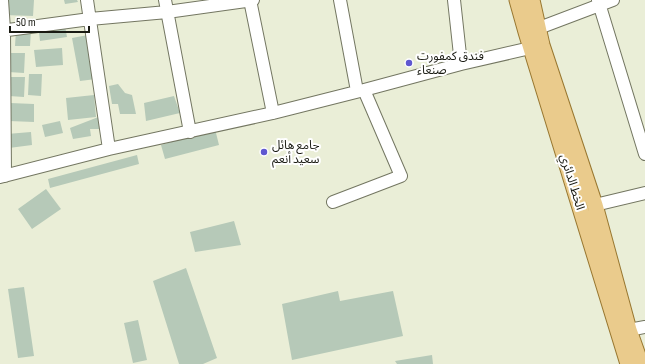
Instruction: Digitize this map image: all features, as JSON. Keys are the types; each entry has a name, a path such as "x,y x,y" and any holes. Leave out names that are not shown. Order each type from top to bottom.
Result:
{"main road":[{"name":"الخط الدائري","path":"517,0 532,30"},
{"name":"الخط الدائري","path":"532,0 532,30 536,47 628,364"},
{"name":"الخط الدائري","path":"536,47 595,205 629,330 641,364"}],"street":[{"path":"2,0 3,176 109,149 273,113 461,64 536,47"},
{"path":"87,0 109,149"},
{"path":"165,0 190,132"},
{"path":"250,0 273,113"},
{"path":"2,31 90,19 167,12 253,0"},
{"path":"333,202 401,176 360,91 340,0"},
{"path":"454,0 461,64"},
{"path":"532,30 598,3 613,0"},
{"path":"598,3 645,154"},
{"path":"595,205 645,193"},
{"path":"629,330 645,327"}],"building":[{"path":"5,0 34,0 33,16 4,15"},
{"path":"64,0 77,0 78,2 65,4"},
{"path":"64,20 67,37 40,41 38,24"},
{"path":"16,30 31,30 30,46 15,46"},
{"path":"88,35 96,79 80,81 72,38"},
{"path":"62,48 63,65 36,67 34,50"},
{"path":"9,53 25,53 24,73 8,72"},
{"path":"29,74 42,74 41,96 28,95"},
{"path":"10,77 25,77 24,97 9,96"},
{"path":"118,84 125,93 132,95 136,114 120,114 118,104 112,104 109,86"},
{"path":"94,95 96,117 68,120 66,98"},
{"path":"174,96 180,113 146,121 144,103"},
{"path":"10,103 34,104 34,122 9,121"},
{"path":"101,116 104,129 90,129 91,136 73,139 70,128"},
{"path":"60,121 63,133 45,137 42,125"},
{"path":"215,129 219,145 165,159 161,145"},
{"path":"31,132 32,145 9,148 7,134"},
{"path":"137,155 139,164 50,188 48,179"},
{"path":"46,189 61,209 32,229 18,209"},
{"path":"234,221 241,245 195,252 190,232"},
{"path":"186,268 217,358 203,364 179,364 153,281"},
{"path":"24,287 34,356 18,358 8,289"},
{"path":"338,291 340,301 393,291 403,336 292,360 282,304"},
{"path":"138,320 147,360 133,363 124,323"},
{"path":"432,355 433,364 397,364 395,361"}],"place":[{"name":"فندق كمفورت صنعاء","path":"409,63"},
{"name":"جامع هائل سعيد أنعم","path":"264,152"}]}
